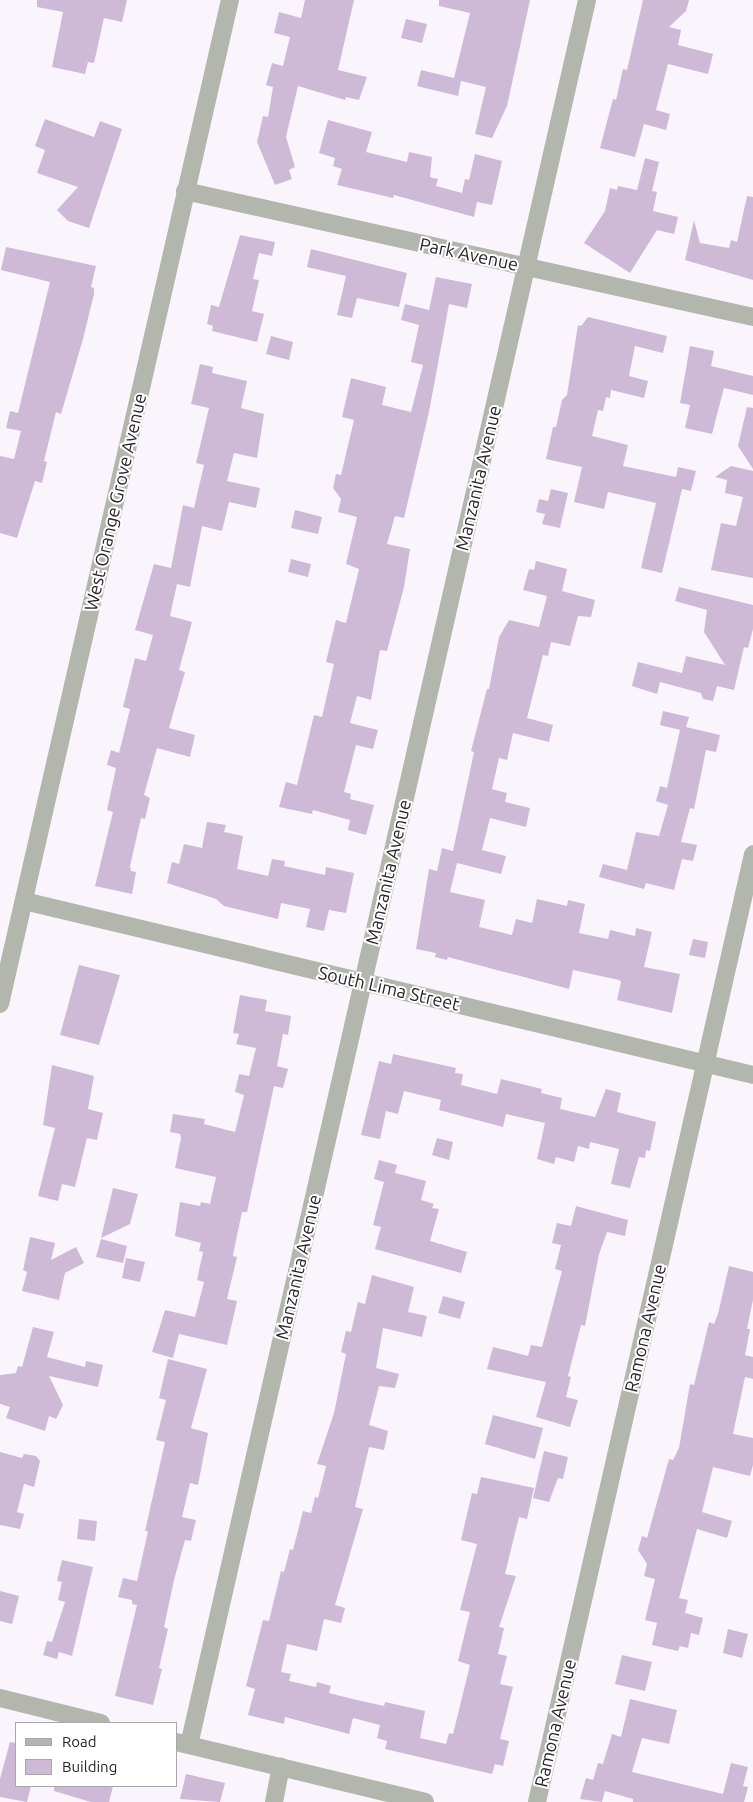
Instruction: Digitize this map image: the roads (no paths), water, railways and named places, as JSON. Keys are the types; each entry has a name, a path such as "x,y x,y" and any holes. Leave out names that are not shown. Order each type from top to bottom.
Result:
{"street":[{"name":"West Orange Grove Avenue","path":"0,1004 230,0"},
{"name":"Manzanita Avenue","path":"182,1743 363,982 587,0"},
{"name":"Park Avenue","path":"185,190 753,317"},
{"name":"Ramona Avenue","path":"537,1802 753,854"},
{"name":"South Lima Street","path":"24,901 753,1075"},
{"path":"0,1698 97,1722"},
{"path":"182,1743 425,1802"},
{"path":"274,1802 281,1767"}]}
